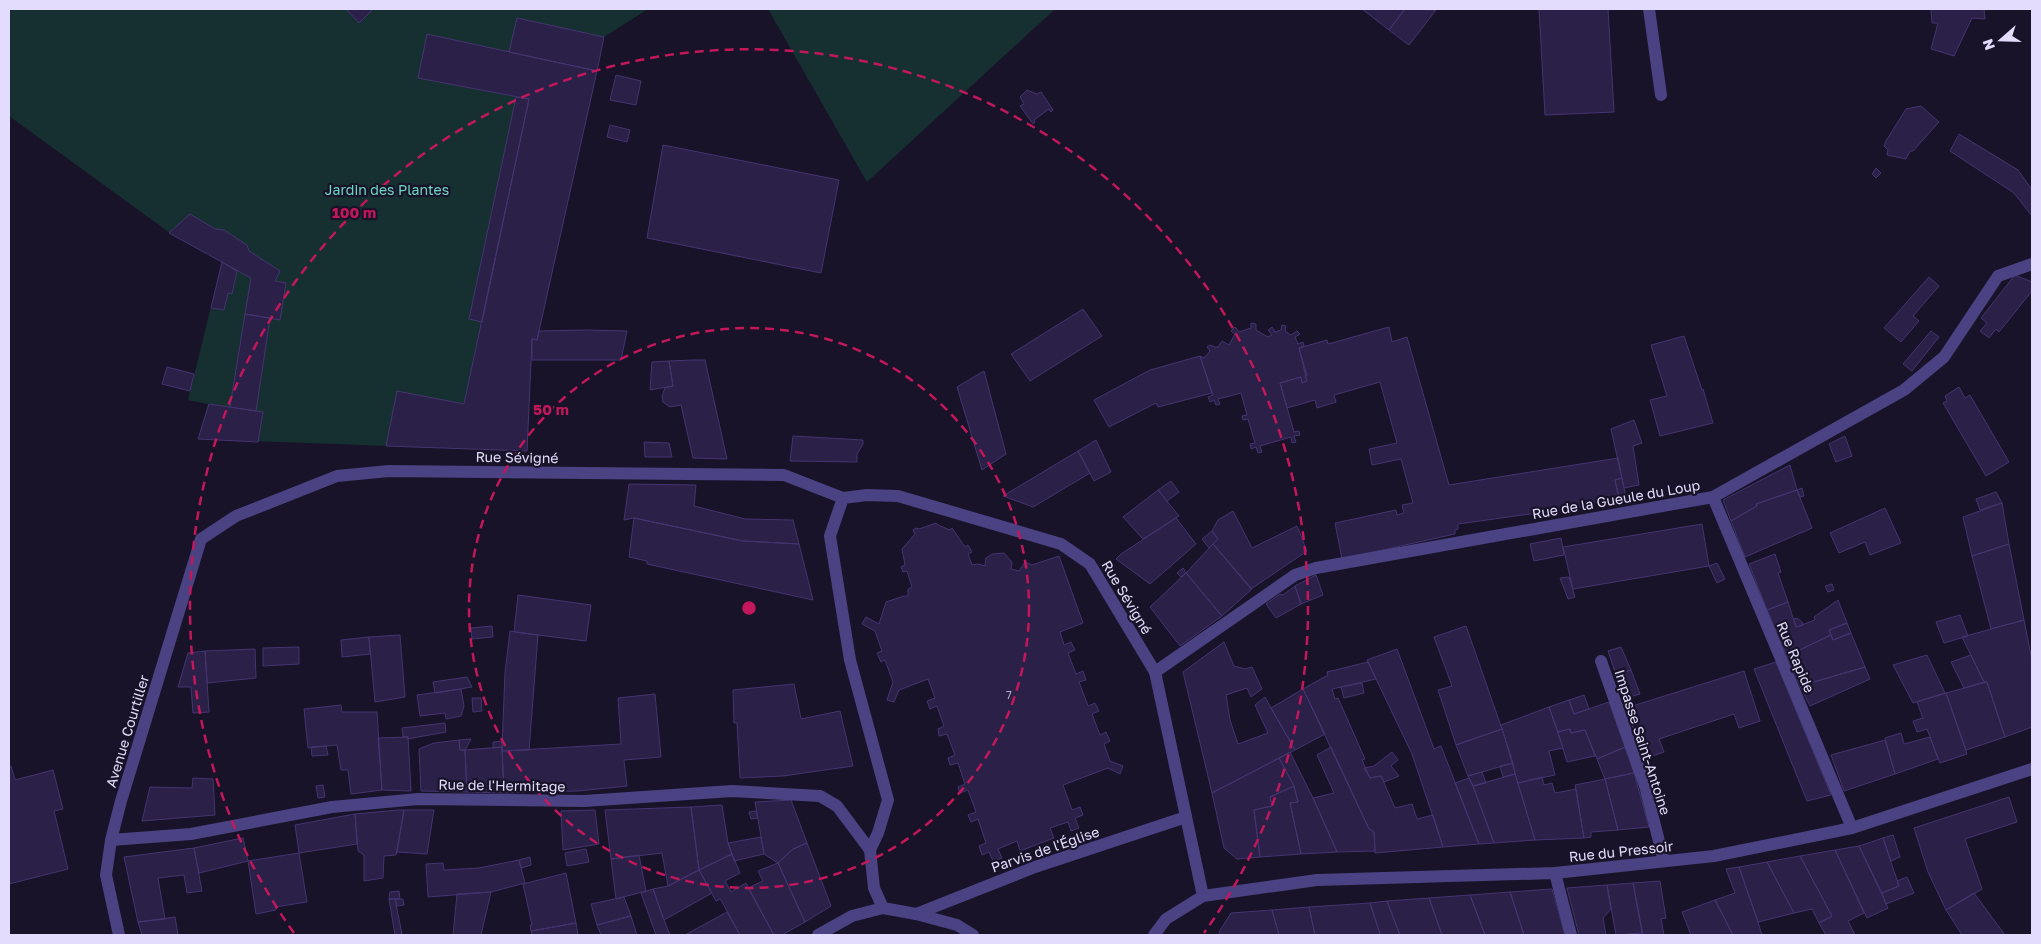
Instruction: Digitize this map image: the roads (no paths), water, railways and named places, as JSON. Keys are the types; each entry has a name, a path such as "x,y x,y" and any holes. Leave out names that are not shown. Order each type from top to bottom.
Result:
{"street":[{"path":"1649,9 1661,96"},
{"name":"Rue de la Gueule du Loup","path":"1155,672 1295,575 1316,568 1713,497 1904,390 1944,357 1998,276 2032,264"},
{"name":"Rue Sévigné","path":"201,539 236,516 337,476 389,470 784,475 843,498 867,495 898,496 1061,544 1090,564 1155,672 1203,896"},
{"name":"Rue Rapide","path":"1713,497 1852,828"},
{"path":"843,498 830,536 850,660 888,800 878,833 870,850 874,888 883,908"},
{"name":"Avenue Courtiller","path":"119,935 106,875 111,840 201,539"},
{"name":"Impasse Saint-Antoine","path":"1601,661 1645,786 1664,861"},
{"name":"Rue du Pressoir","path":"1203,896 1317,880 1555,873 1714,856 1852,828 2032,769"},
{"name":"Rue de l'Hermitage","path":"111,840 191,834 332,807 418,799 584,801 732,790 820,796 837,806 870,850"},
{"name":"Parvis de l'Église","path":"916,914 1035,867 1186,817"},
{"path":"1555,873 1571,935"},
{"path":"1154,935 1166,919 1203,896"},
{"path":"818,935 852,916 883,908 916,914 956,925 973,935"}],"park label":[{"name":"Jardin des Plantes","path":"387,189"}]}
